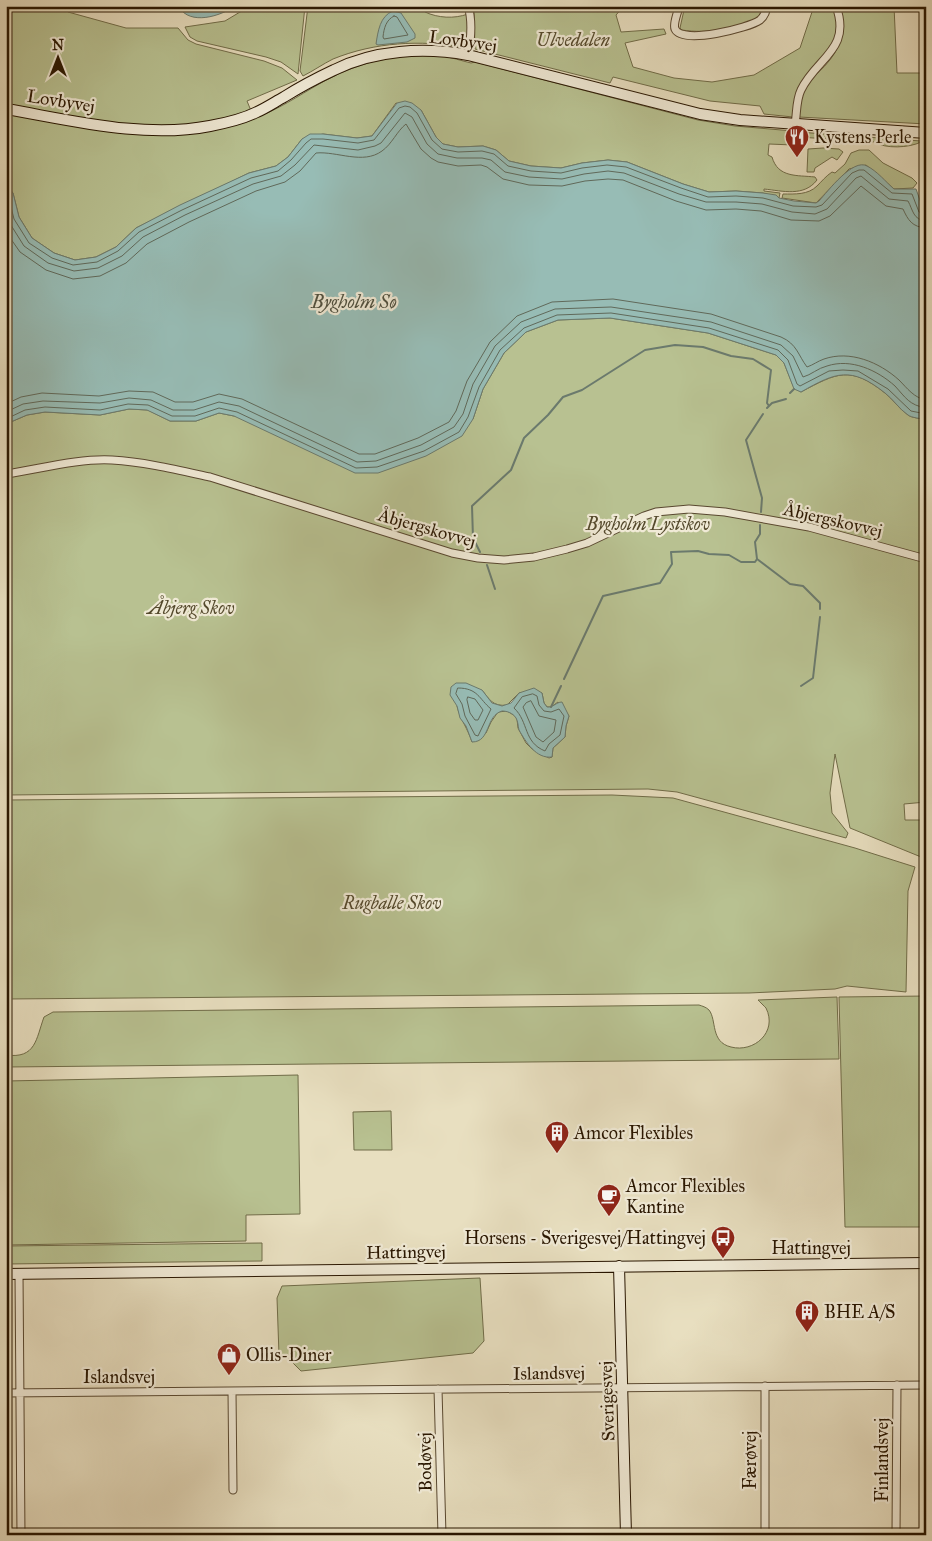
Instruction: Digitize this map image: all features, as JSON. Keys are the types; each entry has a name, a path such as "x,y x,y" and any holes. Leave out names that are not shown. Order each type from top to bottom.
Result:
{"street":[{"path":"468,6 471,16 471,37 468,55"},
{"path":"684,6 678,10 676,31 682,34 707,35 726,32 760,20 768,6"},
{"path":"795,124 801,90 828,58 838,40 840,20 836,6"},
{"name":"Lovbyvej","path":"6,109 142,130 187,130 211,126 258,112 336,69 362,59 388,54 430,51 468,55 700,114 740,120 926,133"},
{"name":"Åbjergskovvej","path":"6,474 112,460 172,468 452,553 478,558 504,560 567,550 588,543 644,516 656,512 689,509 725,512 808,527 926,559"},
{"name":"Hattingvej","path":"6,1274 926,1263"},
{"name":"Sverigesvej","path":"619,1266 626,1535"},
{"path":"19,1273 21,1535"},
{"name":"Finlandsvej","path":"896,1535 897,1385"},
{"name":"Islandsvej","path":"6,1393 926,1385"},
{"name":"Færøvej","path":"765,1535 766,1386"},
{"name":"Bodøvej","path":"438,1389 442,1535"},
{"path":"232,1391 234,1490"}],"green space":[{"path":"9,6 62,6 68,12 126,28 178,28 188,40 196,44 264,61 282,68 297,80 247,101 254,118 280,107 333,77 378,60 409,55 441,56 471,63 475,62 698,120 735,126 793,131 793,145 769,144 768,155 772,157 775,164 783,172 815,177 817,180 806,189 800,191 786,192 764,189 764,191 780,193 779,198 763,193 709,192 627,162 608,160 561,168 531,166 509,161 496,150 483,146 458,147 443,144 436,137 421,110 396,103 372,136 357,138 323,134 302,139 288,157 276,166 249,173 136,228 116,247 96,257 75,260 54,253 32,238 19,217 13,193 6,185 6,44"},
{"path":"250,6 305,6 298,74 281,62 266,57 197,41 190,37 185,27 225,21"},
{"path":"308,6 422,6 425,12 441,17 457,17 468,14 468,42 463,47 414,43 365,49 333,59 303,76 300,71"},
{"name":"Ulvedalen","path":"489,6 624,6 616,15 621,32 664,29 666,34 625,43 633,67 674,78 712,82 754,75 800,48 814,6 833,6 837,19 837,29 831,46 804,81 793,117 764,114 760,106 710,101 613,77 610,83 475,49 474,12"},
{"path":"692,6 764,6 759,17 741,25 711,31 682,30 680,28 684,10"},
{"path":"839,6 894,6 897,73 926,73 926,124 799,117 802,98 807,85 829,61 840,42 842,21"},
{"path":"798,132 921,142 910,146 891,147 875,142 798,137"},
{"path":"808,149 839,149 843,152 837,160 832,157 815,168 814,172 807,172"},
{"path":"859,150 869,150 883,163 912,178 917,183 913,188 894,189 866,165 849,169 816,203 782,198 783,194 810,191 832,172 835,173 845,164 851,153"},
{"path":"610,318 708,333 776,355 784,363 794,388 801,392 824,380 843,375 853,375 873,384 888,395 908,415 926,420 926,802 904,804 905,820 926,820 926,859 850,828 835,754 830,793 832,813 848,833 846,838 677,792 648,789 6,795 6,424 27,415 45,412 100,415 129,409 148,410 170,421 196,421 219,413 234,416 473,419 483,389 504,353 526,332 558,320","holes":["482,690 492,702 498,705 507,705 519,693 542,693 547,707 551,707 558,702 569,716 565,737 553,748 552,757 549,758 532,749 526,743 518,728 517,719 507,711 498,712 486,733 472,742 457,706"]},
{"name":"Rugballe Skov","path":"612,795 673,798 855,848 915,867 908,891 906,992 847,986 835,989 749,993 6,999 6,800"},
{"path":"926,996 926,1227 845,1227 839,997"},
{"path":"837,997 839,1059 6,1067 6,1055 23,1054 29,1051 36,1040 44,1017 53,1012 699,1005 709,1010 720,1041 731,1047 740,1048 748,1047 762,1039 769,1025 766,1008 758,1000"},
{"path":"298,1075 300,1214 246,1215 246,1241 6,1245 6,1081"},
{"path":"391,1111 392,1150 354,1150 353,1112"},
{"path":"262,1243 262,1261 6,1264 6,1246"},
{"path":"480,1278 484,1341 473,1353 301,1371 288,1358 279,1355 277,1298 282,1286"}],"water":[{"path":"235,6 214,16 198,18 184,13 179,7"},
{"path":"393,11 401,13 415,34 415,38 407,42 378,45 376,44 380,24 385,16"},
{"name":"Bygholm Sø","path":"405,101 412,103 421,110 436,137 443,144 458,147 483,146 496,150 509,161 531,166 561,168 608,160 627,162 709,192 763,193 794,201 816,203 848,171 861,165 867,166 874,171 894,189 916,189 926,217 926,420 908,415 873,384 853,376 834,376 801,392 794,389 784,363 776,355 708,333 610,318 558,320 526,332 504,353 483,389 473,419 462,436 426,456 378,473 355,473 234,416 219,413 196,421 170,421 147,410 129,409 100,415 45,412 27,415 6,424 6,185 13,193 19,217 32,238 54,253 75,260 96,257 116,247 136,228 180,205 249,173 276,166 288,157 302,139 310,134 357,138 372,136 397,103"},
{"path":"456,683 466,683 482,690 492,703 502,706 511,703 519,693 534,688 542,693 547,707 562,702 569,716 565,737 553,748 552,757 541,755 532,749 525,740 519,730 515,716 502,711 493,718 482,738 472,742 466,726 460,718 457,706 450,695 451,687"}],"waterway":[{"path":"480,552 473,538 472,506 511,470 524,438 548,415 563,397 582,390 645,350 675,345 703,347 731,356 753,359 771,370 767,403 769,406"},
{"path":"790,393 794,389"},
{"path":"767,408 772,403 786,399"},
{"path":"761,512 762,498 746,440 763,414"},
{"path":"564,679 603,596 660,583 672,564 671,552 698,551 709,554 729,555 741,562 755,562 757,559 755,542 760,534 760,525"},
{"path":"757,559 790,584 803,586 820,603 820,609"},
{"path":"487,565 495,589"},
{"path":"801,686 813,678 820,617"},
{"path":"551,707 561,686"}],"place":[{"name":"Kystens Perle","path":"797,158"},
{"name":"Amcor Flexibles","path":"557,1154"},
{"name":"Amcor Flexibles Kantine","path":"609,1217"},
{"name":"Horsens - Sverigesvej/Hattingvej","path":"723,1259"},
{"name":"BHE A/S","path":"807,1333"},
{"name":"Ollis-Diner","path":"229,1376"}],"park label":[{"name":"Bygholm Lystskov","path":"648,524"},
{"name":"Åbjerg Skov","path":"191,608"}]}
